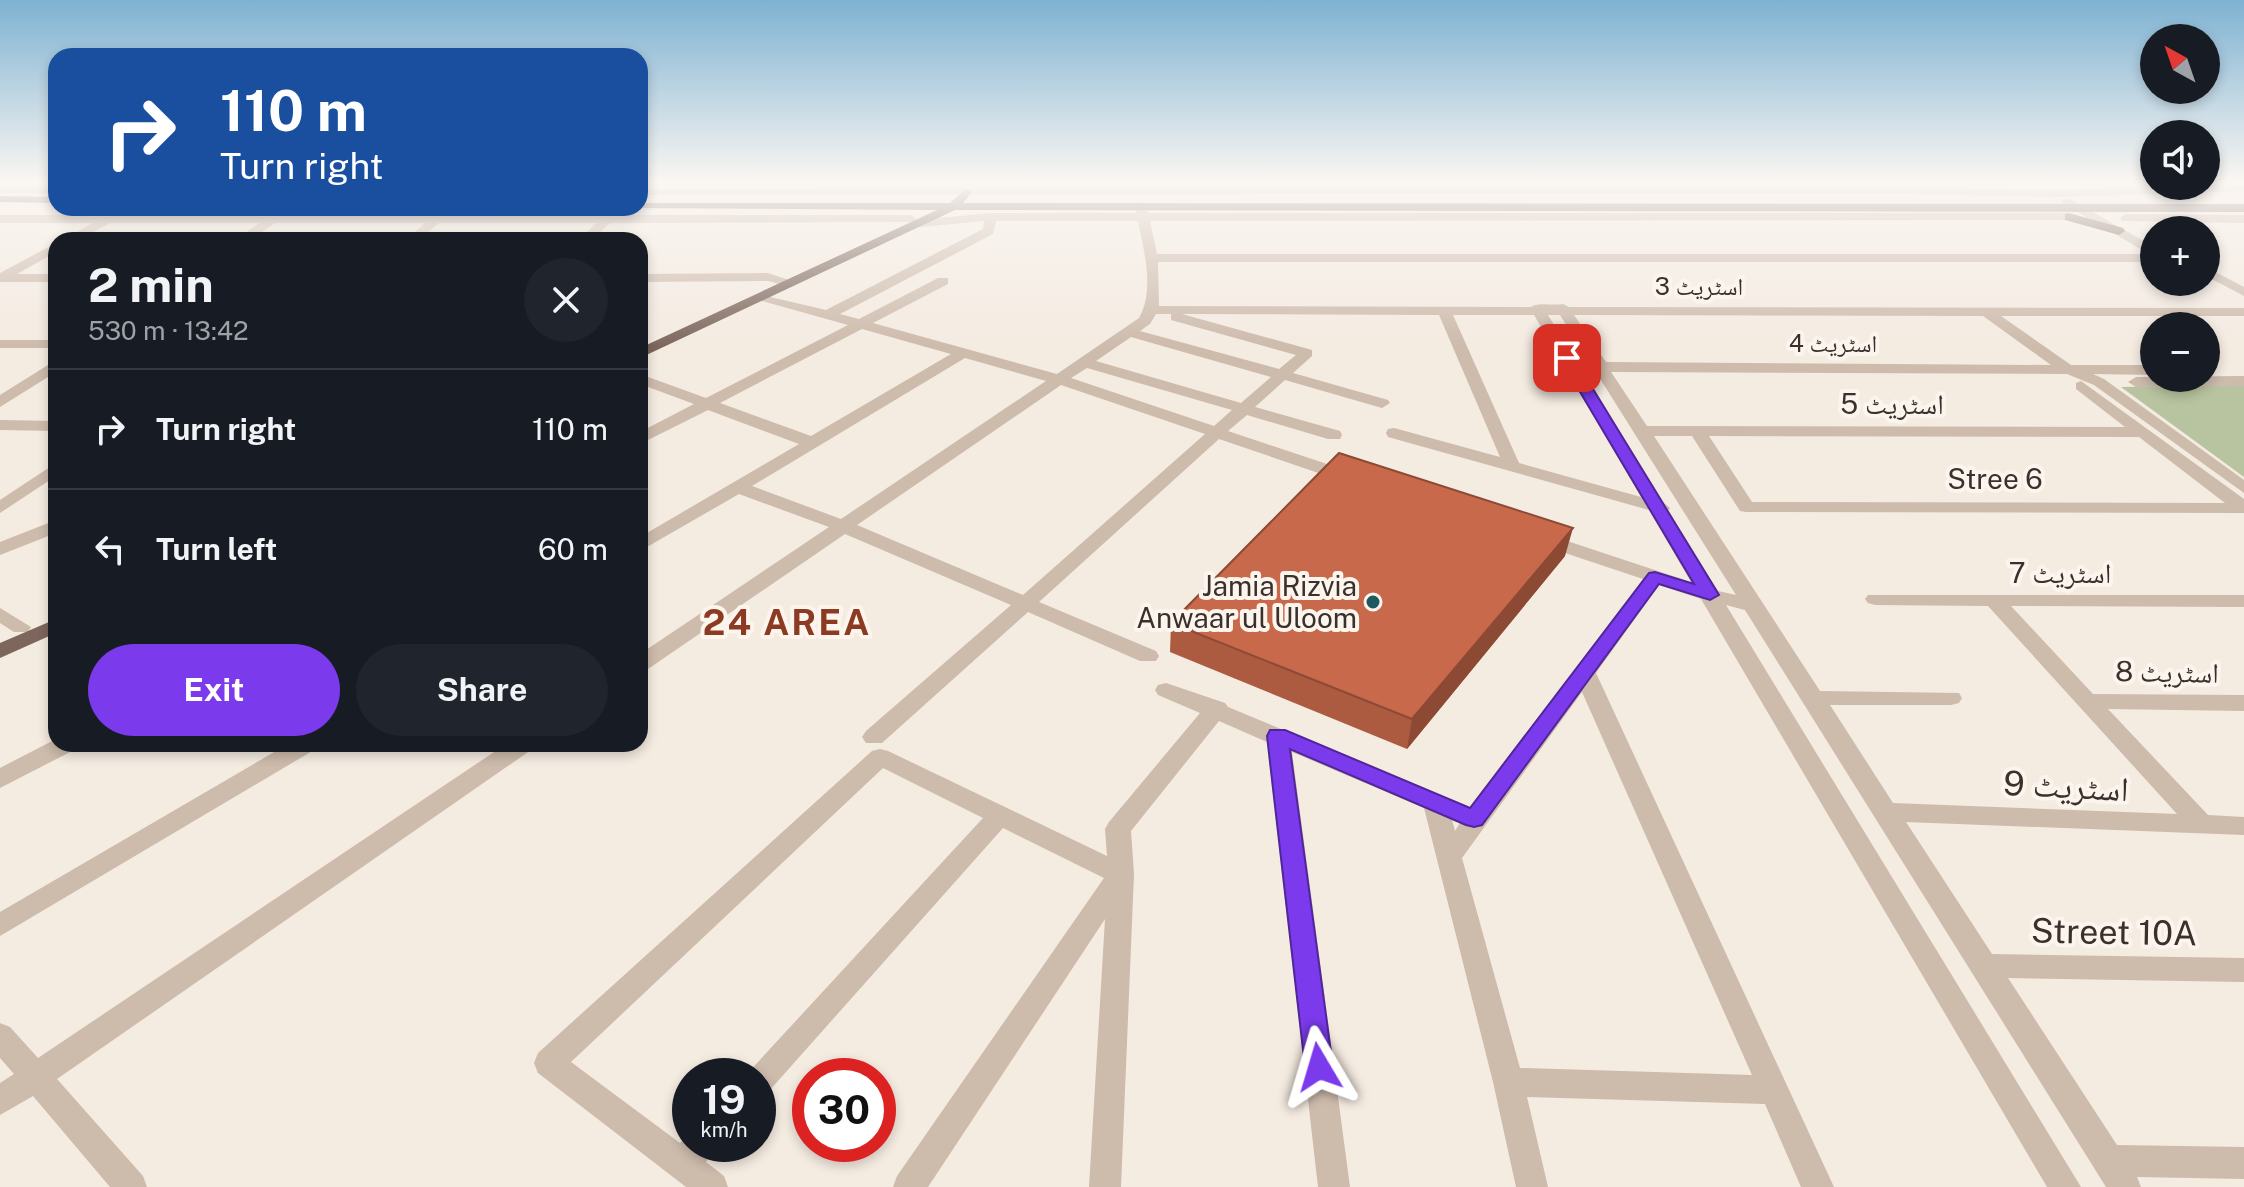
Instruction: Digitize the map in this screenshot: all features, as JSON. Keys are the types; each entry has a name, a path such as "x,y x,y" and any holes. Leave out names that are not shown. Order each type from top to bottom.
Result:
{"main road":[{"path":"648,341 885,235"},
{"path":"648,350 763,297 785,282"},
{"path":"0,637 48,615"},
{"path":"0,651 48,629"}],"street":[{"path":"962,235 974,239"},
{"path":"827,315 981,235"},
{"path":"648,659 1129,332 1153,310 1151,258 1147,235"},
{"path":"0,278 48,251"},
{"path":"1151,258 2140,255"},
{"path":"0,278 48,278"},
{"path":"648,278 785,282"},
{"path":"2220,279 2244,292"},
{"path":"648,435 943,281"},
{"path":"2220,290 2244,304"},
{"path":"763,297 1057,379 1363,481"},
{"path":"1537,308 2065,1187"},
{"path":"1563,308 2117,1174 2244,1163"},
{"name":"اسٹریٹ 3","path":"1153,310 1563,308 2244,312"},
{"path":"1444,309 1512,466"},
{"path":"874,737 1029,604 1098,537 1307,353 1153,310"},
{"path":"1985,311 2244,508"},
{"path":"1129,332 1280,377 1382,403"},
{"path":"0,344 48,344"},
{"path":"648,538 965,352"},
{"path":"1084,362 1334,435"},
{"name":"اسٹریٹ 4","path":"1600,367 2070,375 2140,371"},
{"path":"0,402 48,370"},
{"path":"2220,370 2244,371"},
{"path":"2070,375 2099,382 2244,381"},
{"path":"648,382 813,443"},
{"path":"2099,382 2244,488"},
{"path":"0,425 48,426"},
{"name":"اسٹریٹ 5","path":"1641,431 2143,432"},
{"name":"Stree 6","path":"1697,431 1746,507 2244,508"},
{"path":"1394,433 1696,517"},
{"path":"0,508 48,474"},
{"path":"738,487 843,526 1148,656"},
{"path":"0,549 48,529"},
{"path":"1527,534 1710,595 1754,606"},
{"path":"1450,856 1474,819 1655,577"},
{"name":"اسٹریٹ 7","path":"1875,599 2244,601"},
{"path":"1994,600 2203,826"},
{"path":"0,614 21,627"},
{"path":"1585,674 1818,1187"},
{"path":"1166,690 1217,708 1474,819"},
{"path":"1812,698 1951,698"},
{"name":"اسٹریٹ 8","path":"2089,701 2244,703"},
{"path":"1105,1187 1121,874 1118,829 1217,708"},
{"path":"1278,736 1334,1187"},
{"path":"0,779 51,752"},
{"path":"0,925 292,752"},
{"path":"0,1101 511,752"},
{"path":"672,1141 549,1063 880,757 1121,874"},
{"path":"1435,803 1508,1082 1532,1187"},
{"name":"اسٹریٹ 9","path":"1885,812 2244,826"},
{"path":"776,1061 1000,815"},
{"path":"909,1187 1121,874"},
{"name":"Street 10A","path":"1984,966 2244,970"},
{"path":"0,1036 131,1187"},
{"path":"1508,1082 1775,1090"},
{"path":"697,1162 712,1187"}],"green space":[{"path":"2220,385 2244,385 2244,477 2121,387 2140,387 2140,392 2220,392"}],"building":[{"name":"Jamia Rizvia Anwaar ul Uloom","path":"1339,453 1573,528 1412,719 1171,623"}],"place":[{"name":"Jamia Rizvia Anwaar ul Uloom","path":"1373,602"}],"district":[{"name":"24 AREA","path":"787,622"}],"route":[{"path":"1319,1067 1278,736 1474,819 1655,577 1710,595 1567,358"}]}
